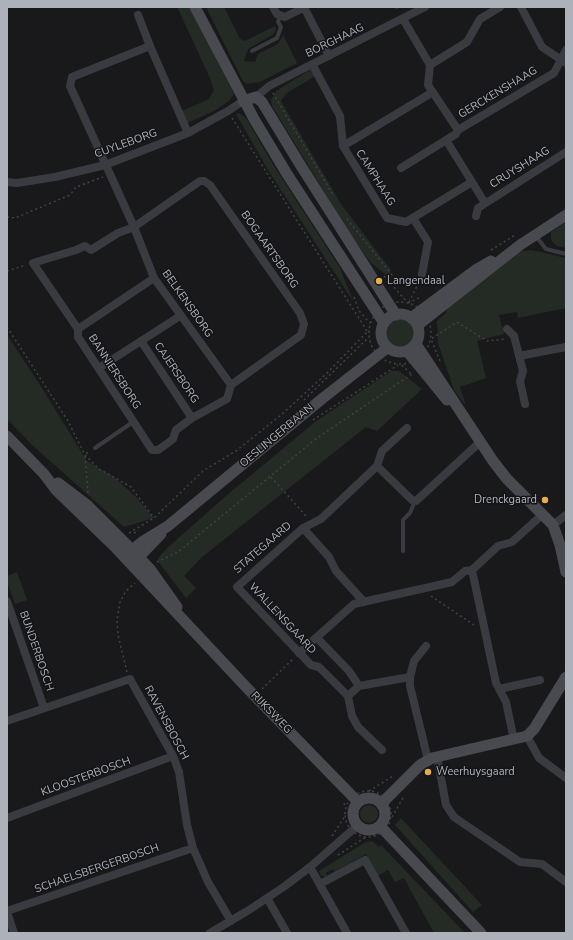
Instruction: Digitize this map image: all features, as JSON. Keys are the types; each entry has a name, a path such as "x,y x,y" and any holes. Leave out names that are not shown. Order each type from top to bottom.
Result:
{"street":[{"path":"195,7 243,101 287,174 384,323"},
{"name":"BORGHAAG","path":"256,97 269,86 425,7"},
{"path":"403,19 430,65 467,42 480,19 500,7"},
{"path":"521,7 542,46 563,61"},
{"path":"277,12 285,17 301,9 305,9 330,56"},
{"path":"138,14 150,46 188,133"},
{"name":"BELKENSBORG","path":"150,46 72,77 70,86 134,227 154,278 231,385"},
{"name":"GERCKENSHAAG","path":"430,65 428,85 458,130 554,73 563,61 566,50"},
{"name":"CAMPHAAG","path":"312,64 340,116 343,146 386,218 406,222 472,182"},
{"name":"CAMPHAAG","path":"343,146 433,92"},
{"path":"243,101 256,97 262,102 300,166 396,315"},
{"name":"CUYLEBORG","path":"7,182 17,183 55,177 105,165 188,133 243,101"},
{"path":"401,168 456,134 458,130"},
{"name":"CRUYSHAAG","path":"446,140 485,203"},
{"name":"CRUYSHAAG","path":"476,216 478,208 485,203 566,152"},
{"name":"BOGAARTSBORG","path":"134,227 200,181 204,181 210,185 300,313 304,324 301,335 231,385"},
{"path":"414,321 520,245 566,215"},
{"path":"414,218 428,242 422,274"},
{"path":"78,329 33,263 85,246 91,250 118,233 134,227"},
{"name":"BANNIERSBORG","path":"154,278 78,329 78,337 152,450 158,450 173,439 176,430 192,418 227,399 231,385"},
{"path":"396,315 405,315 414,321 419,335 416,344 407,351 398,352 387,348 381,338 384,323 388,319 396,315"},
{"name":"CAJERSBORG","path":"99,368 180,316"},
{"path":"507,329 514,338 523,371 520,381 525,404"},
{"name":"CAJERSBORG","path":"141,341 192,418"},
{"path":"416,344 480,442 508,479 552,525 558,536 566,572"},
{"path":"519,356 566,347"},
{"name":"OESLINGERBAAN","path":"133,556 142,542 168,526 323,398 387,348"},
{"path":"407,351 444,397 465,420"},
{"name":"STATEGAARD","path":"237,587 303,528 321,519 377,466 382,451 407,428"},
{"name":"RIJKSWEG","path":"7,436 44,474 56,490 133,556 186,621 252,693 360,797"},
{"path":"377,466 412,500 415,501 480,442"},
{"path":"299,653 354,604 452,582 465,571 472,570 498,546 512,542 543,514"},
{"path":"552,525 566,515"},
{"path":"303,528 329,557 336,571 364,602"},
{"path":"472,570 496,683 506,702 514,740"},
{"name":"WALLENSGAARD","path":"237,587 311,665 319,667 348,696"},
{"name":"BUNDERBOSCH","path":"7,601 9,613 44,708"},
{"name":"WALLENSGAARD","path":"317,638 349,671 359,686"},
{"path":"426,646 414,661 410,677 410,686 446,805 451,814 520,862 542,864 566,882"},
{"path":"382,750 358,727 352,716 348,696 359,686 410,677"},
{"path":"381,804 432,758 527,736 534,729 566,677"},
{"name":"RAVENSBOSCH","path":"7,721 130,679 173,756 179,772 187,825 193,848 208,882 231,921"},
{"path":"499,689 540,680"},
{"path":"527,736 539,758 566,778"},
{"name":"KLOOSTERBOSCH","path":"7,818 173,756"},
{"path":"360,797 376,800 381,804 385,815 380,826 368,831 357,826 352,812 360,797"},
{"path":"210,933 222,930 231,921 267,898 310,867 357,826"},
{"path":"380,826 481,933"},
{"name":"SCHAELSBERGERBOSCH","path":"7,911 193,848"},
{"path":"320,884 364,860 406,933"},
{"path":"310,867 347,933"},
{"path":"267,898 286,933"},
{"path":"7,911 14,933"}],"lane":[{"path":"252,51 277,38 281,27 278,22 277,12"},
{"path":"535,235 546,249 566,254"},
{"name":"BANNIERSBORG","path":"95,448 133,422"},
{"path":"403,551 403,520 410,513 415,501"}],"path":[{"path":"269,86 335,199"},
{"path":"129,533 154,518 203,471 236,451 281,414 325,375 368,331 228,111"},
{"path":"7,218 15,218 70,195 76,187 109,174"},
{"path":"348,219 392,275 388,279"},
{"path":"7,271 33,263"},
{"path":"408,303 414,296 422,274"},
{"path":"431,339 457,322 487,341 514,338"},
{"path":"7,327 68,421 85,455 99,469 131,487 154,518"},
{"path":"302,402 369,337"},
{"path":"310,422 398,365"},
{"path":"156,564 178,552 323,434 412,374"},
{"path":"85,455 95,448"},
{"path":"85,455 88,495"},
{"path":"271,477 313,523"},
{"path":"134,533 141,530"},
{"path":"130,679 118,635 116,620 120,602 126,591 136,582"},
{"path":"426,588 427,593 471,623 478,627 483,626"},
{"path":"249,601 258,592 309,645"},
{"path":"267,694 262,689 299,653"},
{"path":"358,787 360,797"}],"shaded area":[{"path":"177,7 190,7 234,94 229,101 214,111 187,123 182,111 209,99 214,90 210,78"},
{"path":"206,7 224,7 240,39 245,41 275,26 276,31 272,35 248,49 244,61 255,62 258,54 278,44 283,35 297,63 260,82 247,84 243,81"},
{"path":"310,70 315,76 287,93 281,101 341,204 391,270 389,277 371,263 350,234 272,106 271,100 276,91"},
{"path":"239,113 246,118 274,166 340,268 353,301 268,170 236,114"},
{"path":"566,222 566,248 557,246 551,240 551,232"},
{"path":"532,250 566,258 566,308 518,318 517,312 499,315 504,334 477,341 486,378 460,387 466,406 454,390 438,343 437,321 446,313 449,304 521,251"},
{"path":"400,319 411,323 415,334 411,345 400,349 389,345 385,334 389,323"},
{"path":"7,335 87,461 114,477 136,497 154,518 124,527 31,444 7,419"},
{"path":"391,371 399,371 422,389 377,431 366,427 202,557 184,576 196,588 186,598 157,560 165,550 227,495 315,422"},
{"path":"17,572 27,600 15,604 7,582 7,576"},
{"path":"369,805 375,808 378,814 375,820 369,823 363,820 360,814 363,808"},
{"path":"401,818 482,905 473,912 395,825"},
{"path":"372,841 379,847 381,845 465,933 434,933 404,878 395,882 388,870 378,876 366,854 334,872 333,869 326,873 327,876 325,877 320,875 319,871 366,842"}],"place":[{"name":"Langendaal","path":"379,281"},
{"name":"Drenckgaard","path":"545,500"},
{"name":"Weerhuysgaard","path":"428,772"}]}
